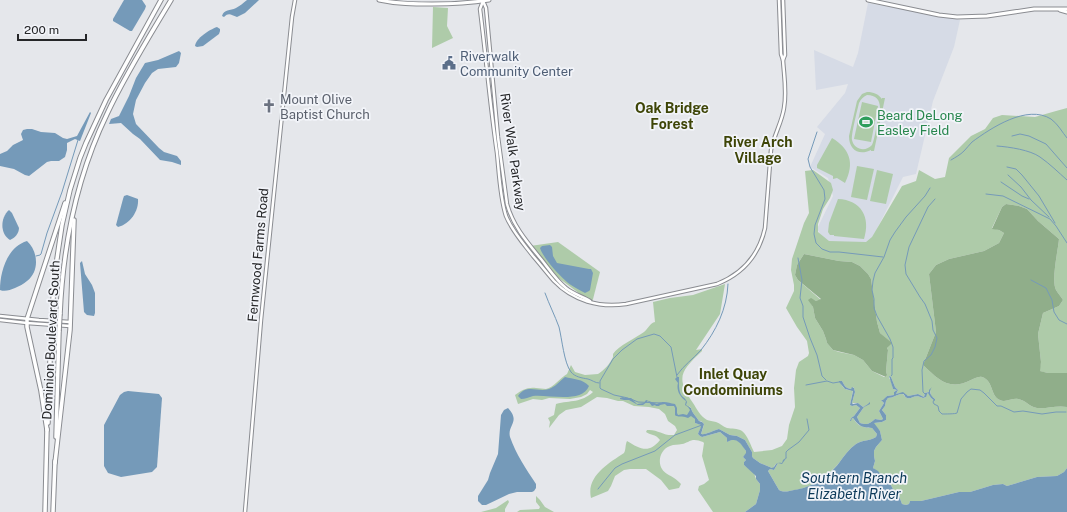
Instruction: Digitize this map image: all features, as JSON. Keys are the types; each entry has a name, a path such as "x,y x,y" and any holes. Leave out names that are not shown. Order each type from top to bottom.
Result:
{"highway":[{"name":"Dominion Boulevard South","path":"45,512 51,330 55,272 59,242 70,190 84,148 106,100 161,0"},
{"name":"Dominion Boulevard South","path":"54,510 60,314 64,262 74,209 90,156 107,114 123,83 171,0"},
{"path":"47,431 27,319 62,210 70,190"},
{"path":"55,463 70,324 74,209"}],"main road":[{"path":"380,0 410,4 455,4 488,0"},
{"path":"868,0 933,14 957,17 987,16 1027,9 1067,9"},
{"path":"1055,8 1067,12"}],"street":[{"name":"Fernwood Farms Road","path":"245,512 275,175 295,0"},
{"name":"River Walk Parkway","path":"483,1 480,8 495,142 506,215 514,232 554,281 564,290 587,302 608,305 626,304 722,282 735,275 746,266 759,246 765,228 770,150 782,118 785,97 783,60 781,54 779,0"},
{"name":"River Walk Parkway","path":"783,0 785,55 783,60"},
{"name":"River Walk Parkway","path":"483,1 486,8 498,137 507,204 511,217 520,233 560,283 573,293 592,303"},
{"path":"0,316 70,324"},
{"path":"0,320 27,324 70,324"}],"shaded area":[{"path":"868,3 960,20 954,47 933,101 916,174 903,177 868,247 825,241 817,229 833,196 828,178 810,167 825,134 817,127 845,93 848,84 816,90 814,50 853,67 858,53"}],"green space":[{"path":"433,7 448,8 447,26 453,38 432,48"},
{"path":"872,92 882,99 885,98 874,151 859,152 853,148 849,141 857,101 862,94","holes":["867,95 877,98 880,108 872,145 867,149 860,149 853,143 853,128 859,103 861,99"]},
{"name":"Beard DeLong Easley Field","path":"862,102 878,106 871,142 854,139"},
{"path":"1067,108 1067,373 1048,373 1039,371 1041,362 1038,334 1043,313 1059,306 1063,300 1056,290 1054,280 1059,239 1038,221 1027,209 1006,204 1002,207 992,228 1004,233 999,243 984,251 949,259 936,265 929,274 936,332 923,365 939,379 950,384 963,383 978,377 982,377 986,379 997,398 1002,401 1018,399 1037,408 1060,406 1067,407 1067,468 1064,472 1057,476 1037,477 1007,486 1003,484 993,485 970,492 959,492 921,501 910,501 909,504 906,505 902,504 899,496 888,480 873,468 875,461 874,451 882,440 880,431 874,423 886,420 886,415 882,410 888,398 903,394 909,398 917,396 923,398 929,393 931,398 934,400 935,399 931,396 930,390 929,392 925,393 924,397 918,394 908,396 903,393 896,394 898,390 890,376 889,378 893,389 897,390 894,392 894,395 887,396 883,401 881,400 884,403 879,411 883,419 875,419 867,424 860,423 857,417 868,404 863,407 858,403 852,403 855,392 854,388 847,388 842,381 839,381 846,389 853,390 850,405 856,405 860,408 850,421 853,418 859,425 872,428 877,434 874,438 856,444 830,472 807,487 787,492 779,490 768,471 770,469 774,470 778,463 772,468 760,463 753,458 752,452 745,440 737,436 730,435 719,429 701,434 704,424 699,421 689,406 696,421 695,423 702,425 698,434 700,436 702,437 720,432 727,438 727,442 730,440 736,440 742,445 747,453 743,457 746,460 744,465 754,473 760,484 756,504 745,512 713,512 698,490 699,486 709,480 702,456 704,443 695,440 670,446 662,452 660,462 662,469 681,484 679,488 669,490 661,480 646,469 630,469 624,470 615,476 608,491 591,498 590,490 595,477 606,466 624,453 627,441 640,448 648,449 660,440 656,436 646,432 647,430 654,430 674,435 677,430 675,426 668,421 665,414 659,409 634,406 623,401 597,397 581,407 566,410 559,415 549,428 550,422 548,418 554,415 556,404 576,401 589,396 593,392 590,390 587,394 581,397 570,399 533,399 518,404 515,395 527,388 549,388 567,374 571,365 575,372 585,375 598,374 607,367 615,351 644,332 655,322 653,302 693,295 725,284 720,314 696,350 702,349 702,351 685,369 682,380 684,387 702,416 707,420 742,431 748,438 754,452 772,450 782,446 787,439 789,425 795,407 794,388 796,370 799,362 808,356 809,353 807,341 786,308 794,291 791,270 792,259 804,223 809,213 805,171 813,170 831,183 833,190 823,209 818,224 818,232 829,241 866,242 872,237 902,186 916,181 919,170 935,179 945,177 949,158 971,136 985,129 993,118 1002,115 1035,117","holes":["804,254 852,262 860,266 871,279 880,333 891,343 887,348 886,377 872,371 863,360 854,355 833,350 827,343 823,331 815,318 813,307 809,300 821,300 798,280 795,275 797,265"]},
{"path":"832,138 843,147 849,157 850,169 845,183 837,178 833,179 833,176 817,168 817,165"},
{"path":"857,166 874,169 867,200 851,197"},
{"path":"877,170 893,174 886,204 870,201"},
{"path":"838,199 853,203 862,211 866,224 864,239 834,236 830,235 828,232 829,223"},
{"path":"1006,204 1027,209 1038,221 1059,239 1054,280 1056,290 1063,300 1059,306 1043,313 1038,334 1041,362 1040,371 1048,373 1067,373 1067,407 1060,406 1037,408 1018,399 1002,401 997,398 986,379 982,377 978,377 963,383 950,384 939,379 923,365 936,332 929,274 936,265 949,259 984,251 999,243 1004,233 999,230 992,229 1002,207"},
{"path":"558,242 600,272 592,303 556,276 530,246"},
{"path":"804,254 852,262 860,266 868,274 871,279 880,333 892,343 887,348 886,377 872,371 863,360 854,355 833,350 827,343 823,331 815,318 813,307 808,300 811,298 816,301 821,299 798,280 795,275 797,265"},
{"path":"536,496 545,507 554,512 517,512 520,510 539,509 540,507 536,502"},
{"path":"508,500 509,502 505,512 481,512 496,508"}],"water":[{"path":"124,0 142,0 146,6 132,31 113,21"},
{"path":"247,0 259,0 245,13 237,17 229,14 224,17 222,16 226,11 236,8"},
{"path":"217,27 220,29 219,34 203,46 195,46 200,37"},
{"path":"179,51 181,53 179,63 176,67 158,69 152,73 136,100 133,114 136,124 164,152 177,156 181,161 181,165 160,160 140,139 121,123 109,124 111,119 119,116 136,78 145,63 158,60"},
{"path":"90,112 91,113 80,141 75,139 67,143 65,157 59,161 47,162 29,176 14,169 0,166 0,154 23,140 21,134 23,130 32,129 41,132 55,133 67,139 77,136"},
{"path":"127,195 138,199 137,208 130,220 118,227 116,225 123,199 124,196"},
{"path":"9,210 19,228 14,238 10,240 4,234 2,226 4,217"},
{"path":"27,241 31,245 35,255 36,267 34,272 26,282 21,285 4,291 0,290 1,276 6,261 14,249"},
{"path":"550,245 557,263 591,269 593,273 589,291 585,293 573,286 553,268 540,248 542,246"},
{"path":"82,261 85,274 95,293 94,316 87,315 84,312 80,263"},
{"name":"Southern Branch Elizabeth River","path":"889,376 898,390 896,394 903,392 908,396 918,394 924,397 925,393 929,392 932,387 930,394 935,399 935,401 928,393 926,397 923,398 915,396 909,398 901,394 888,398 882,410 886,415 886,420 874,423 880,431 882,440 874,451 875,461 873,468 888,480 899,496 902,504 906,505 909,504 910,501 921,501 959,492 970,492 993,485 1003,484 1007,486 1037,477 1057,476 1064,472 1067,468 1067,512 745,512 756,504 760,484 756,479 756,476 744,465 746,460 743,457 746,451 736,440 730,440 727,442 727,438 720,432 702,437 700,436 698,434 701,425 695,423 695,419 691,416 688,418 676,416 674,406 667,406 665,404 652,406 648,401 643,405 638,405 629,400 620,399 623,397 631,398 637,404 644,403 646,400 657,404 664,402 675,404 678,415 687,415 690,410 685,405 686,401 679,393 678,383 675,379 679,377 681,395 687,402 686,405 691,408 699,421 704,424 701,434 719,429 730,435 737,436 745,440 752,452 753,458 760,463 772,468 778,463 774,470 770,469 768,471 779,490 786,492 807,487 819,481 835,468 849,450 856,444 876,437 877,434 872,428 861,426 853,418 850,421 851,418 860,408 856,405 850,405 853,391 845,389 839,381 842,381 847,388 854,388 855,392 853,404 858,403 863,407 870,402 870,404 864,407 857,417 860,423 867,424 875,419 883,419 879,411 884,403 881,400 887,396 894,395 894,392 897,390 893,389"},
{"path":"565,377 581,381 589,386 585,392 572,397 533,396 521,399 518,396 521,392 529,389 549,389"},
{"path":"128,391 159,394 162,398 157,467 152,472 121,477 108,473 104,466 104,425 120,395"},
{"path":"508,408 512,413 514,420 510,429 512,443 536,484 536,488 532,492 517,492 509,494 486,505 482,505 478,501 478,496 488,480 498,454 501,415 504,410"}],"waterway":[{"path":"951,160 989,130 1020,116 1031,114 1041,115 1051,119 1067,138"},
{"path":"817,132 808,159 810,167 824,190 825,199 815,225 814,234 816,243 822,249 830,252 883,257"},
{"path":"1012,136 1020,134 1029,136 1046,144 1067,168"},
{"path":"36,256 41,254 78,140"},
{"path":"997,146 1031,152 1047,162 1067,180"},
{"path":"1007,167 1016,169 1022,175 1039,196 1055,223"},
{"path":"1008,175 1049,217"},
{"path":"1001,182 1029,199"},
{"path":"891,376 893,347 874,308 872,290 873,281 875,273 884,257 890,240 906,217 925,196 930,188"},
{"path":"986,194 1003,196 1050,219 1067,243"},
{"path":"925,394 923,392 922,370 924,361 931,355 937,338 925,304 906,274 905,265 909,247 928,207 935,199"},
{"path":"798,258 802,280 800,298 803,306 803,317 817,355 822,376 826,380"},
{"path":"1031,280 1046,288 1052,300 1054,312 1059,320 1067,324"},
{"path":"677,375 701,350 716,327 723,311 728,284"},
{"path":"545,293 559,327 565,357 571,372 581,378 599,383"},
{"path":"628,398 614,395 601,389 600,381 613,359 637,339 654,334 660,336 671,347 677,377"},
{"path":"806,385 827,381 833,383 839,382"},
{"path":"934,400 934,404 938,406 939,411 942,414 957,413 961,399 971,389 980,390 997,406 1001,406 1014,412 1023,411 1042,414 1066,412"},
{"path":"631,399 638,402 661,403"},
{"path":"678,416 685,416"},
{"path":"786,458 786,452 799,442 809,430 807,419"},
{"path":"598,489 615,468 655,451 675,435 702,425"}],"place":[{"name":"Riverwalk Community Center","path":"449,63"},
{"name":"Mount Olive Baptist Church","path":"269,106"},
{"name":"Beard DeLong Easley Field","path":"866,122"}],"district":[{"name":"Oak Bridge Forest","path":"672,116"},
{"name":"River Arch Village","path":"758,150"},
{"name":"Inlet Quay Condominiums","path":"733,382"}]}
